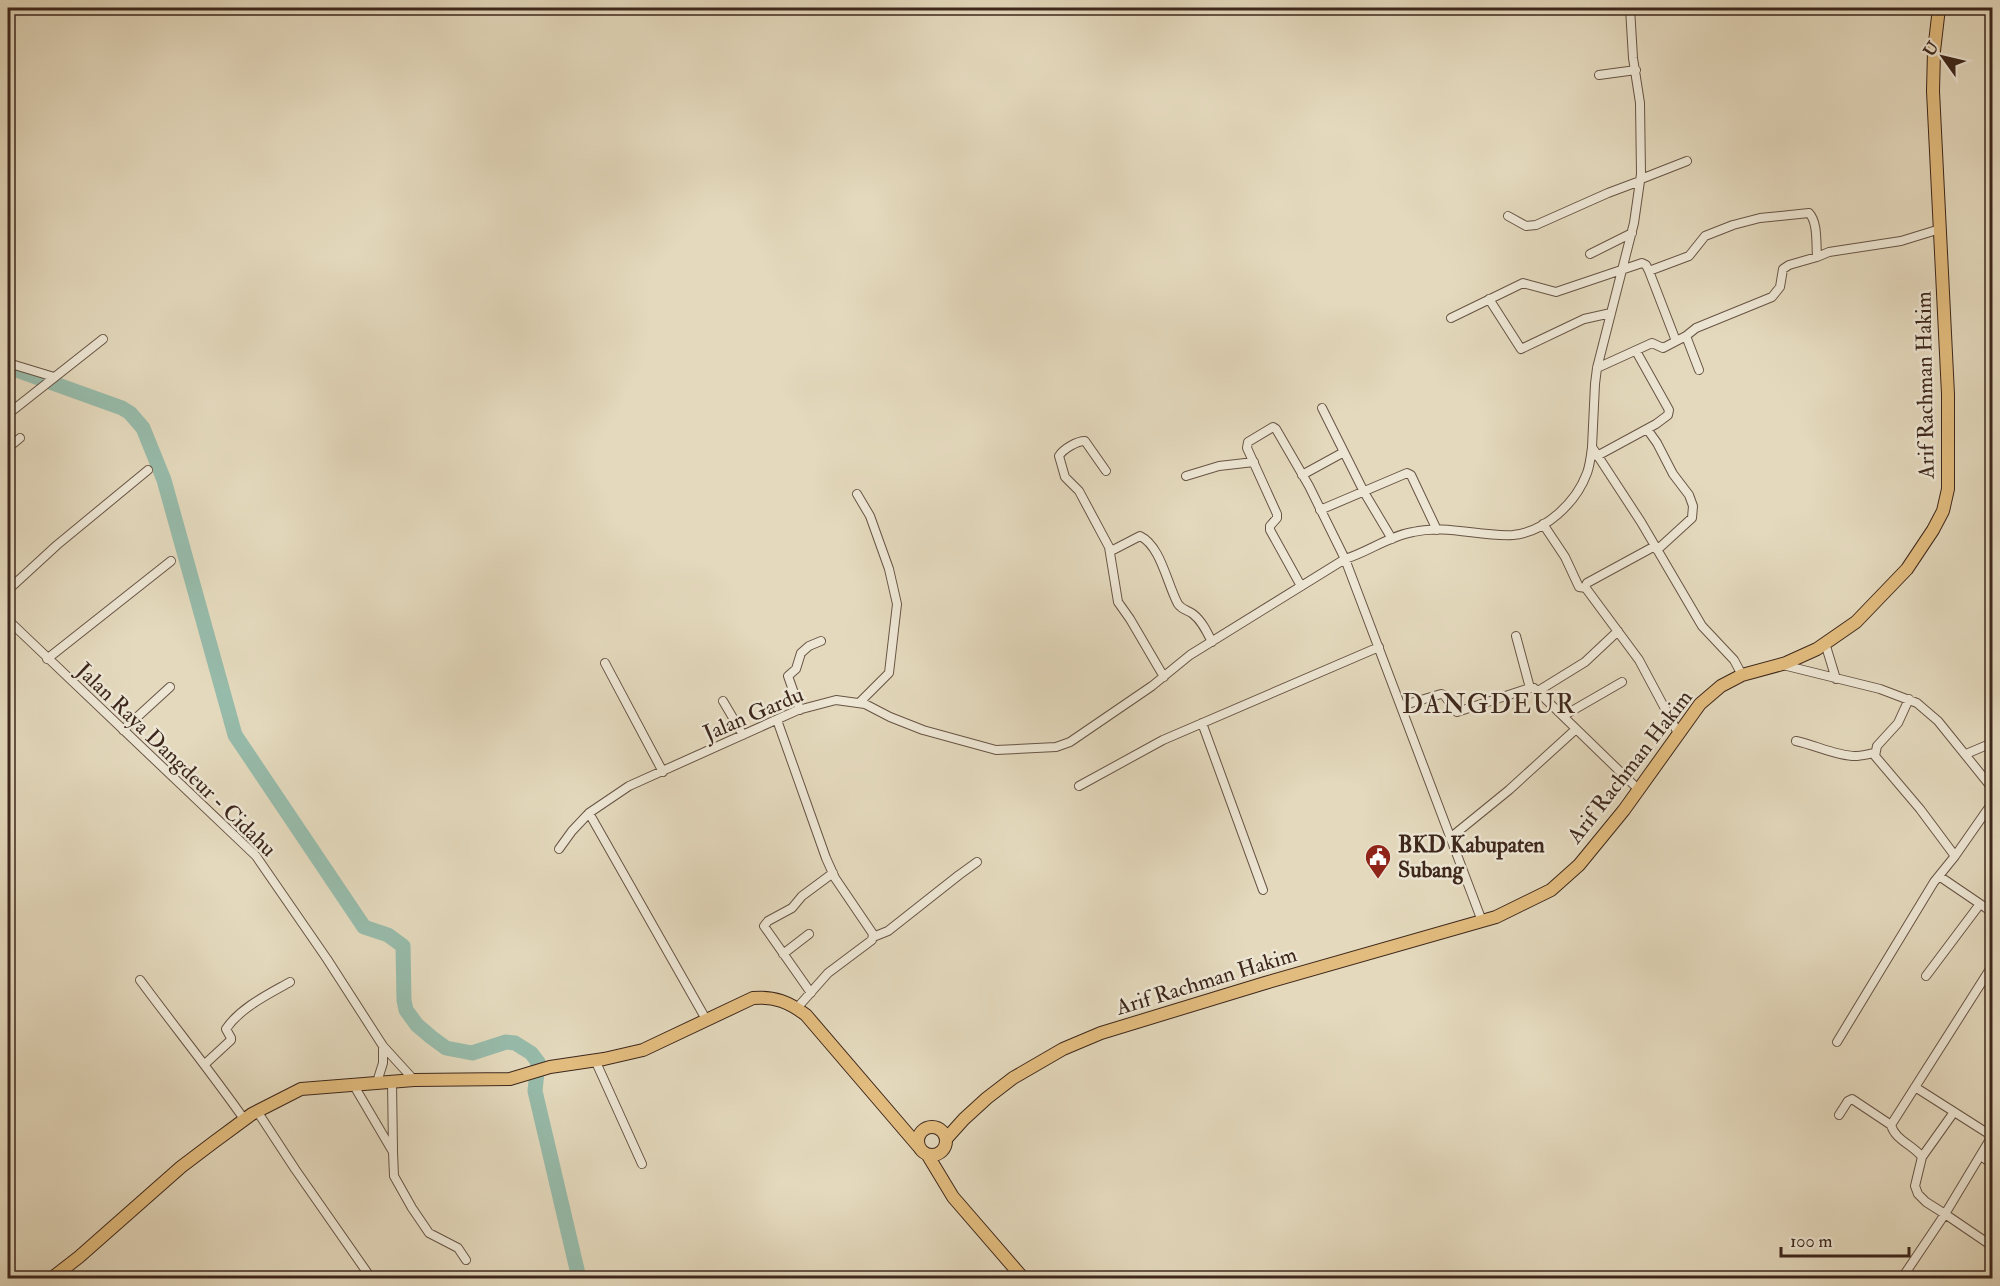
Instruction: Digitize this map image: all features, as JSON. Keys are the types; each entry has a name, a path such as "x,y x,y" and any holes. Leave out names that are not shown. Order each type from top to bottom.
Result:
{"main road":[{"name":"Arif Rachman Hakim","path":"945,1144 964,1119 1013,1078 1043,1059 1101,1033 1265,983 1497,917 1536,898 1563,881 1579,865 1624,810 1700,704 1721,686 1742,675 1804,656 1825,644 1856,622 1907,569 1943,511 1948,489 1949,416 1933,91 1934,51 1940,8"},
{"path":"52,1278 181,1167 244,1119 301,1089 414,1080 510,1079 550,1067 643,1050 753,998 781,1000 797,1008 806,1015 923,1150 937,1154 945,1144"},
{"path":"964,1119 938,1127 928,1126 920,1132 917,1139 953,1197 1023,1278"},
{"path":"900,1125 920,1132"},
{"path":"938,1127 945,1134 943,1181"}],"street":[{"name":"Jalan Gardu","path":"559,849 589,813 629,786 800,710 836,700 859,703 923,730 1005,751 1064,745 1164,677 1190,655 1301,586 1347,565 1392,539 1413,531 1458,529 1511,535 1524,533 1543,524 1569,503 1582,484 1594,453 1597,368 1632,233 1641,180 1640,103 1629,8"},
{"path":"1599,75 1636,70"},
{"path":"1508,216 1523,225 1532,226 1687,161"},
{"path":"1649,271 1689,256 1705,236 1733,225 1760,218 1809,213 1815,222 1817,257"},
{"path":"1597,368 1652,343 1663,348 1696,328 1772,297 1780,287 1783,268 1789,265 1829,252 1901,241 1940,229"},
{"path":"1590,254 1632,233"},
{"path":"1451,318 1523,283 1556,292 1642,263 1649,271 1676,341"},
{"path":"1489,299 1521,349 1584,319 1611,313"},
{"path":"1686,336 1699,370"},
{"path":"8,414 103,339"},
{"path":"1636,351 1669,410 1666,417 1647,429 1594,453 1656,548 1702,626 1734,660 1742,675"},
{"path":"8,363 53,379"},
{"path":"1322,408 1364,492 1392,539"},
{"path":"1301,586 1270,531 1270,526 1277,518 1277,514 1247,448 1247,444 1271,428 1274,428 1302,476 1347,565 1482,921"},
{"path":"1586,588 1587,583 1656,548 1692,518 1693,506 1689,495 1673,474 1647,429"},
{"path":"8,448 20,438"},
{"path":"1106,471 1085,441 1080,441 1059,456 1064,474 1079,491 1111,551 1118,602 1164,677"},
{"path":"1302,476 1344,452"},
{"path":"1186,476 1219,466 1254,462"},
{"path":"8,590 57,545 148,470"},
{"path":"1320,510 1404,473 1409,474 1437,530"},
{"path":"857,494 870,516 890,569 897,604 889,673 859,703"},
{"path":"1543,524 1564,557 1579,587 1586,588 1641,664 1678,733"},
{"path":"1111,551 1140,536 1148,541 1182,609 1192,613 1199,620 1212,642"},
{"path":"47,659 171,561"},
{"name":"Jalan Raya Dangdeur - Cidahu","path":"8,621 264,866 327,958 383,1046 414,1080"},
{"path":"1538,691 1585,662 1618,632"},
{"path":"1516,636 1530,688"},
{"path":"800,710 788,676 796,669 801,653 809,646 821,641"},
{"path":"1825,644 1836,679"},
{"path":"1079,786 1154,744 1379,647"},
{"path":"605,663 663,772"},
{"path":"1779,664 1880,689 1909,699 1938,721 1992,788"},
{"path":"1563,716 1622,682"},
{"path":"123,730 170,687"},
{"path":"1401,706 1441,694 1457,712 1530,688 1538,691 1638,789"},
{"path":"1909,699 1898,723 1877,746 1875,753 1879,762 1920,809 1955,856"},
{"path":"723,701 743,735"},
{"path":"777,720 832,873 872,930 873,937"},
{"path":"1202,723 1263,890"},
{"path":"1450,838 1509,790 1576,729"},
{"path":"1796,741 1856,756 1875,753"},
{"path":"1966,754 1992,743"},
{"path":"1837,1042 1939,876 1992,803"},
{"path":"589,813 707,1021"},
{"path":"797,1008 828,973 873,937 888,931 977,862"},
{"path":"811,993 765,929 765,924 792,908 802,896 832,873"},
{"path":"1939,876 1986,908"},
{"path":"1926,976 1992,901"},
{"path":"783,954 809,934"},
{"path":"1922,1157 1891,1130 1891,1125 1992,966"},
{"path":"140,980 244,1119"},
{"path":"1984,980 1992,985"},
{"path":"205,1064 231,1040 226,1029 235,1019 258,1001 290,982"},
{"path":"377,1082 383,1063 383,1046"},
{"path":"595,1060 642,1164"},
{"path":"392,1082 394,1176 427,1230 434,1237 458,1248 466,1260"},
{"path":"353,1084 393,1152"},
{"path":"1902,1278 1945,1214 1992,1136 1915,1087"},
{"path":"1839,1115 1848,1101 1852,1099 1891,1125"},
{"path":"257,1112 371,1278"},
{"path":"1954,1112 1922,1157 1916,1190 1926,1202 1992,1246"},
{"path":"1980,1156 1992,1164"}],"waterway":[{"path":"8,367 122,408 130,413 143,428 164,480 235,735 364,927 388,935 403,946 406,1010 417,1025 446,1048 472,1053 506,1042 515,1043 531,1053 538,1062 535,1091 579,1278"}],"place":[{"name":"BKD Kabupaten Subang","path":"1378,880"}],"district":[{"name":"DANGDEUR","path":"1489,704"}]}
